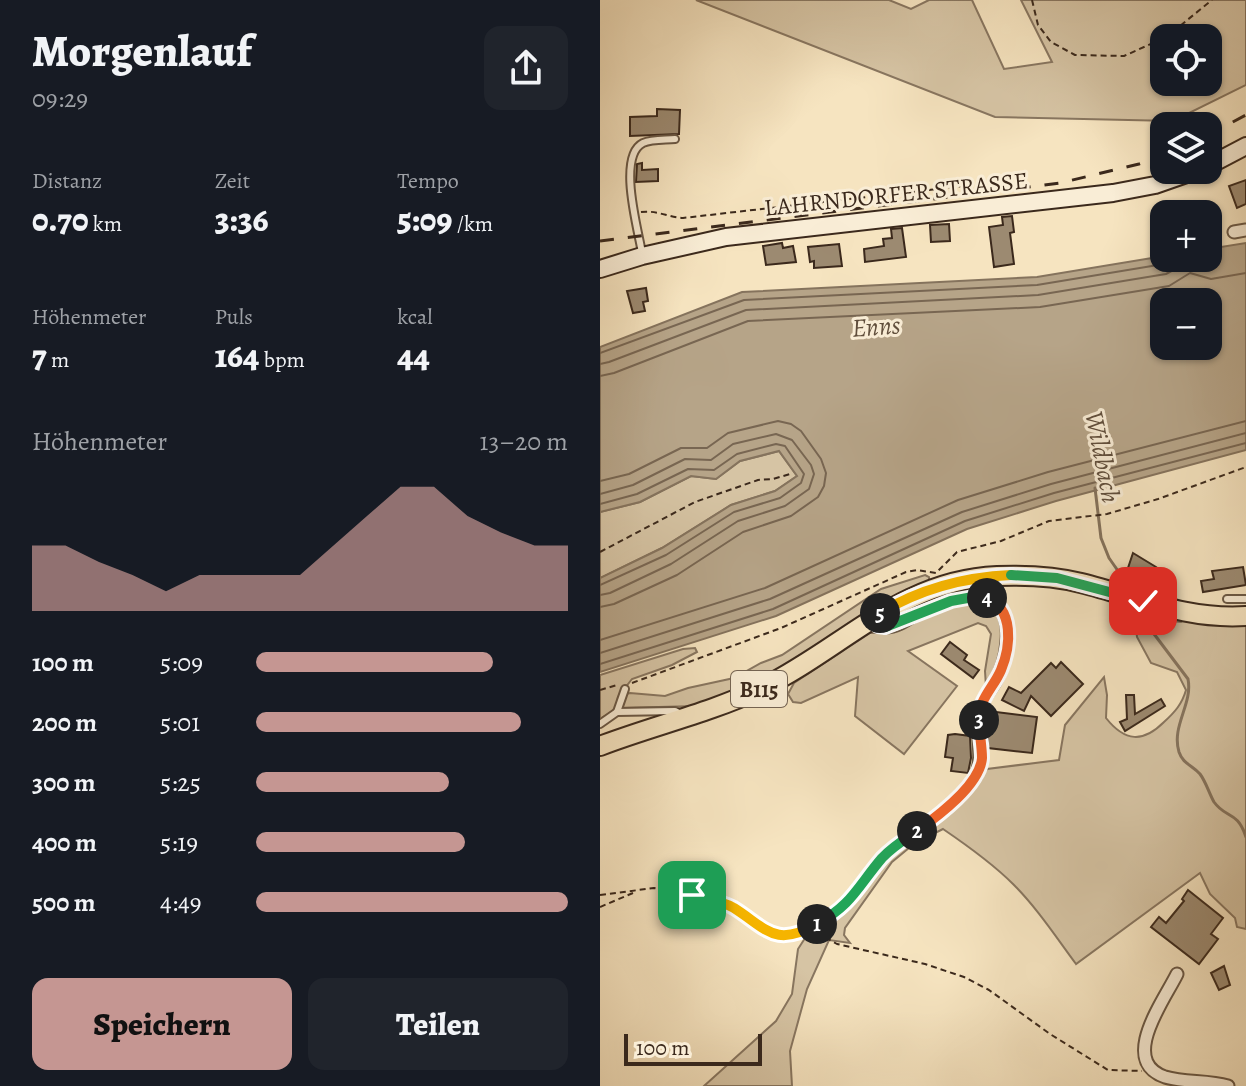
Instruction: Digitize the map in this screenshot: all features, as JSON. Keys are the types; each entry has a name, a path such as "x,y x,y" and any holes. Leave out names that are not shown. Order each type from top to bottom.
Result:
{"main road":[{"name":"B115","path":"600,746 757,691 903,601 948,585 992,576 1016,575 1079,582 1179,612 1246,616"}],"street":[{"path":"1222,159 1246,146"},
{"name":"LAHRNDORFER STRASSE","path":"600,269 726,237 1113,193 1158,184"},
{"path":"870,619 878,626 893,626 923,610 973,597 987,598 1000,606 1008,627 1006,652 1002,668 981,704 982,758 976,776"},
{"path":"1177,974 1146,1037 1145,1056 1153,1070 1168,1077 1228,1086"}],"lane":[{"path":"642,256 630,179 630,158 647,141 675,139"},
{"path":"1227,599 1246,599"},
{"path":"617,712 622,687"},
{"path":"600,724 617,712 675,711 683,716"}],"path":[{"path":"1032,0 1038,25 1051,42 1075,55 1124,56 1150,44"},
{"path":"1182,24 1212,0"},
{"path":"635,212 653,210 668,217 683,218 963,186"},
{"path":"600,690 622,687 781,628 906,572 936,573 957,552 1001,541 1049,521 1107,514 1194,488 1246,467"},
{"path":"600,552 695,502 758,480 790,474"},
{"path":"600,895 654,888 692,895 732,907 755,926 778,935 794,935 836,914 851,900 883,857 933,819 976,776"},
{"path":"600,907 637,891"},
{"path":"810,929 837,944 964,977 989,990 1050,1034 1108,1070 1131,1073 1153,1070"}],"shaded area":[{"path":"696,0 889,0 911,9 929,0 972,0 1004,69 1052,62 1021,0 1246,0 1246,85 1191,112 1150,112 1150,120 995,117"},
{"path":"779,451 797,476 775,491 731,505 662,548 600,578 600,512 640,502 691,476 716,479 740,461"},
{"path":"925,575 929,577 929,583 768,678 696,706 621,708 626,694 665,696 734,678 782,655 881,589"},
{"path":"978,600 1002,613 1003,659 986,687 985,671 991,634 986,626 978,623 908,651 957,686 904,754 855,716 858,677 801,703 793,702 788,694 794,683 870,633 888,633 938,607"},
{"path":"1186,618 1246,623 1246,929 1237,927 1235,918 1210,894 1200,873 1076,964 1013,884 980,855 943,829 915,843 892,862 845,928 844,935 850,943 829,940 807,989 790,1051 792,1086 704,1086 776,1021 792,994 798,949 809,932 801,926 839,906 895,841 948,800 955,807 987,769 1059,760 1065,725 1104,677 1106,718 1120,732 1134,737 1149,734 1168,718 1180,704 1186,690 1177,672 1151,663 1136,629 1152,619 1181,622"},
{"path":"695,648 697,652 672,665 632,679 618,697 616,709 600,719 600,675"}],"water":[{"name":"Enns","path":"1246,243 1246,450 1056,501 967,529 776,616 600,672 600,578 662,548 731,505 775,491 797,476 779,451 740,461 716,479 691,476 640,502 600,512 600,347 742,292 1037,277 1150,258 1150,272 1222,272 1222,247"}],"building":[{"path":"657,109 680,110 679,134 630,136 630,117 657,116"},
{"path":"642,163 642,170 658,169 658,181 636,182 637,164"},
{"path":"1246,180 1246,204 1237,208 1229,186"},
{"path":"1012,216 1014,232 1010,233 1014,264 994,267 989,227 1003,225 1002,217"},
{"path":"949,224 950,241 931,242 930,225"},
{"path":"902,228 906,257 865,262 864,249 884,246 883,239 892,238 891,229"},
{"path":"782,243 783,248 793,246 796,262 766,265 763,246"},
{"path":"839,244 842,266 814,268 808,247"},
{"path":"646,288 648,301 643,302 645,311 633,313 627,291"},
{"path":"1133,553 1156,567 1153,572 1168,586 1162,592 1139,580 1141,575 1128,568"},
{"path":"1243,567 1246,585 1203,592 1201,581 1214,579 1212,571"},
{"path":"950,642 967,655 964,660 979,670 973,678 941,654"},
{"path":"1061,662 1083,684 1051,716 1031,696 1024,711 1002,700 1009,687 1021,693 1051,663 1056,668"},
{"path":"1126,695 1134,695 1135,714 1161,699 1165,706 1125,731 1120,722 1127,719"},
{"path":"988,711 1037,717 1032,753 988,748"},
{"path":"948,735 970,736 968,773 951,771 953,758 945,757"},
{"path":"1188,890 1223,918 1211,934 1218,939 1199,964 1151,927 1159,917 1166,923 1184,901 1182,899"},
{"path":"1224,966 1230,985 1219,990 1211,973"}],"waterway":[{"name":"Wildbach","path":"1095,488 1101,538 1109,558 1123,578"},
{"name":"Wildbach","path":"1148,626 1188,679 1188,697 1178,733 1179,752 1185,762 1200,774 1214,802 1239,823 1246,837"}],"railway":[{"path":"1222,128 1246,115"},
{"path":"600,241 1060,183 1150,160"}],"route":[{"path":"692,895 732,907 755,926 778,935 794,935 810,929 836,914 851,900 883,857 933,819 976,776 982,758 981,704 996,681 1006,652 1008,627 1000,606 987,598 973,597 923,610 893,626 878,626 870,619 927,591 992,576 1057,578 1143,601"}]}
